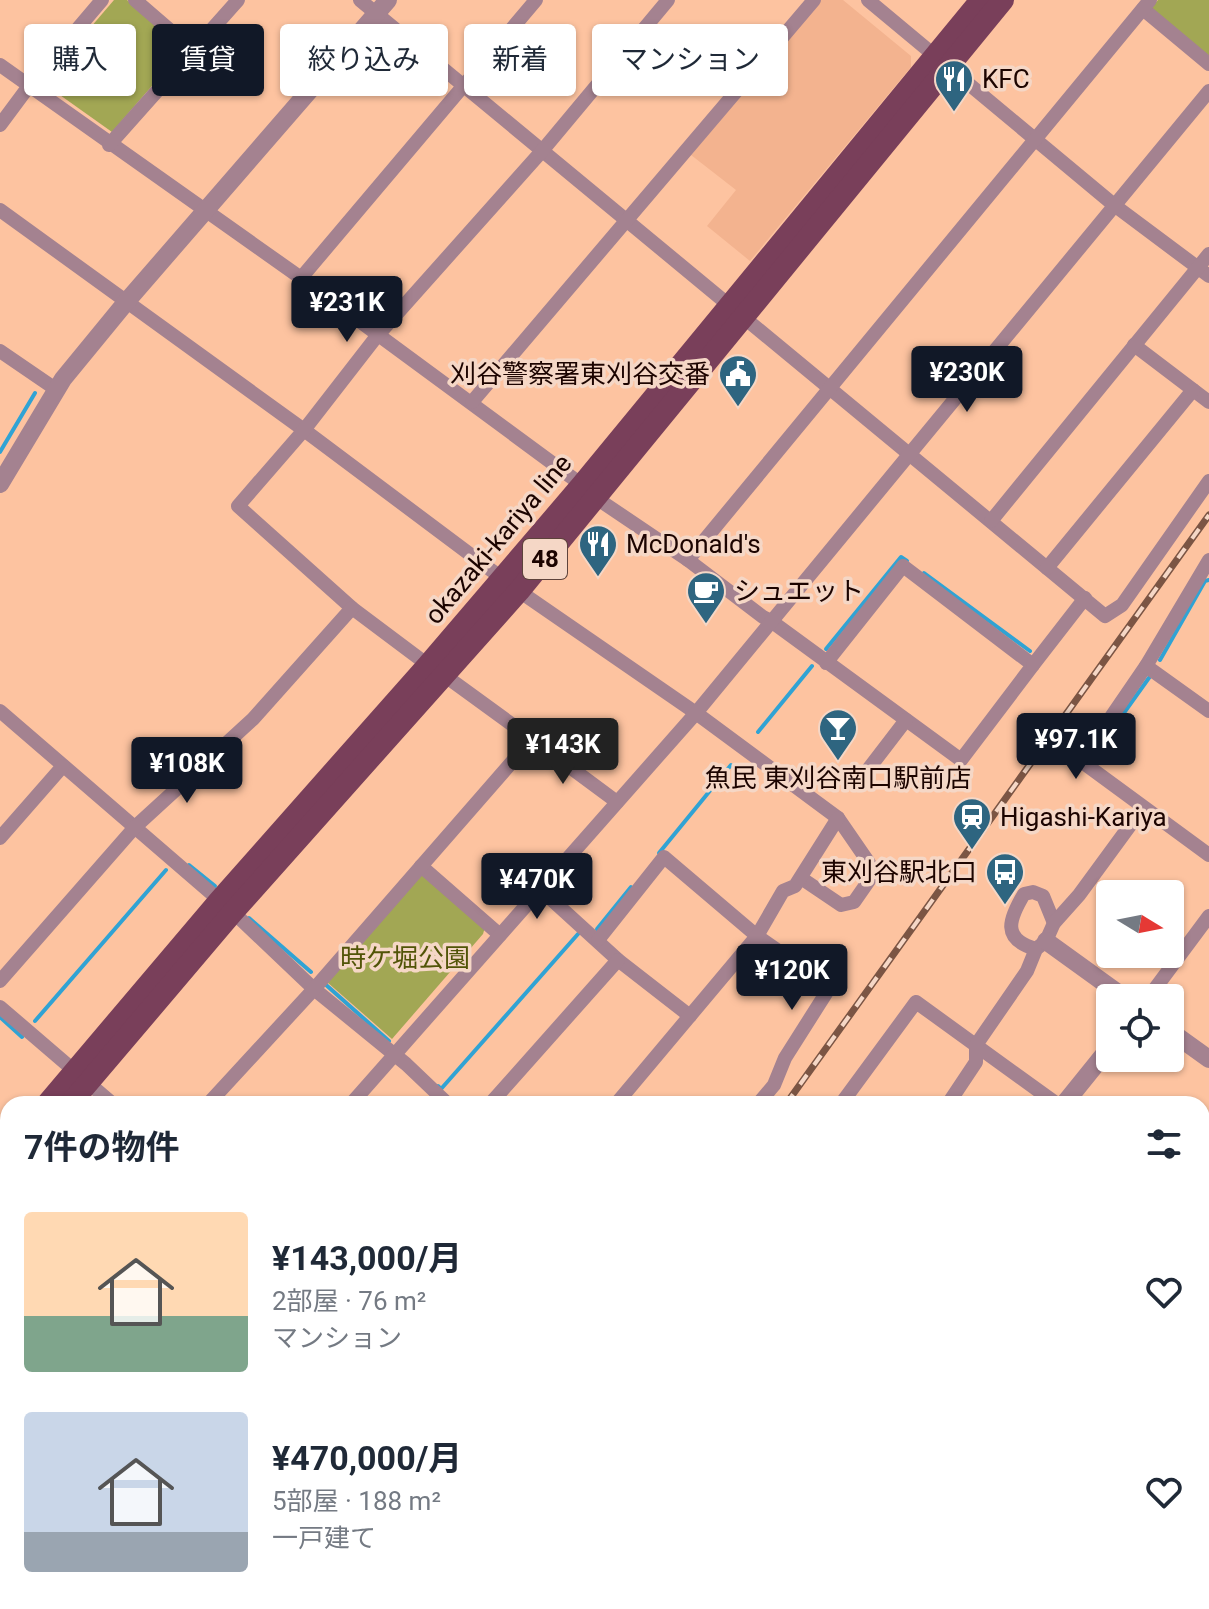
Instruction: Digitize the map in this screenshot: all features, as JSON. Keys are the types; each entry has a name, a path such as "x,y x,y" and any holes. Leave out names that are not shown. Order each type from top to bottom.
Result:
{"main road":[{"name":"okazaki-kariya line","path":"57,1096 82,1077 226,907 511,584 940,62 981,0"},
{"name":"okazaki-kariya line","path":"940,62 1003,0"},
{"name":"okazaki-kariya line","path":"74,1096 82,1077"}],"street":[{"path":"82,24 102,0"},
{"path":"135,0 163,24"},
{"path":"216,24 238,0"},
{"path":"360,0 382,7 462,86 1105,616 1122,605 1209,481"},
{"path":"301,278 536,0"},
{"path":"617,802 352,608 238,506 304,430 377,336 542,151 668,0"},
{"path":"472,402 814,0"},
{"path":"868,0 1114,205 1203,272"},
{"path":"688,560 1147,5 1209,64"},
{"path":"0,484 57,390 127,301 382,7"},
{"path":"0,65 24,82"},
{"path":"358,1096 696,713 1209,91"},
{"path":"0,125 24,93"},
{"path":"43,96 301,278 472,402 605,504 688,560 961,760 1085,598"},
{"path":"109,145 152,96"},
{"path":"0,210 511,584 696,713 838,818 869,863 870,879 854,902 841,905 801,878"},
{"path":"991,521 1134,345 1203,272 1209,254"},
{"path":"1134,345 1209,402"},
{"path":"0,351 57,390"},
{"path":"1047,568 1193,390"},
{"path":"1208,563 1146,666 1081,761 1142,809 1209,855"},
{"path":"826,663 903,566 1033,665"},
{"path":"0,981 135,827 253,719 352,608"},
{"path":"1146,666 1209,711"},
{"path":"0,711 439,1096"},
{"path":"860,780 906,720"},
{"path":"215,1096 314,989 532,739"},
{"path":"0,838 63,766"},
{"path":"953,1096 976,1062 976,1045 1027,971 1054,923 1079,895 1142,809"},
{"path":"623,1096 757,936 783,891 795,886 838,818"},
{"path":"598,940 664,857 757,936 830,987 765,1096"},
{"path":"421,866 500,935"},
{"path":"540,889 618,960 690,1016"},
{"path":"1054,923 1043,896 1033,892 1024,894 1011,922 1012,935 1021,945 1041,945 1103,984"},
{"path":"1158,984 1209,916"},
{"path":"497,1096 618,960"},
{"path":"847,1096 916,1002 1046,1096"},
{"path":"0,1007 104,1096"},
{"path":"1184,1041 1209,1059"},
{"path":"1070,1096 1096,1064"}],"shaded area":[{"path":"821,0 843,0 911,56 911,67 750,261 707,226 736,190 691,155 740,96 788,96 788,39"}],"green space":[{"path":"114,0 127,0 155,24 152,24 152,86 112,132 61,96 136,96 136,24 93,24"},
{"path":"1158,0 1209,0 1209,57 1150,9"},
{"name":"時ケ堀公園","path":"419,875 426,875 485,927 483,934 392,1039 327,982"}],"waterway":[{"path":"0,452 35,393"},
{"path":"826,649 901,557 907,561"},
{"path":"924,573 1030,651"},
{"path":"1160,660 1205,581 1209,580"},
{"path":"758,732 812,666"},
{"path":"1121,717 1151,675"},
{"path":"659,853 731,765"},
{"path":"189,865 215,886"},
{"path":"35,1021 166,870"},
{"path":"597,929 631,887"},
{"path":"249,918 311,972"},
{"path":"438,1086 441,1089 578,934"},
{"path":"325,984 389,1041"},
{"path":"0,1017 22,1037"}],"railway":[{"path":"792,1096 1209,515"}],"place":[{"name":"KFC","path":"954,113"},
{"name":"刈谷警察署東刈谷交番","path":"738,408"},
{"name":"McDonald's","path":"598,578"},
{"name":"シュエット","path":"706,625"},
{"name":"魚民 東刈谷南口駅前店","path":"838,762"},
{"name":"Higashi-Kariya","path":"972,851"},
{"name":"東刈谷駅北口","path":"1005,906"}]}
